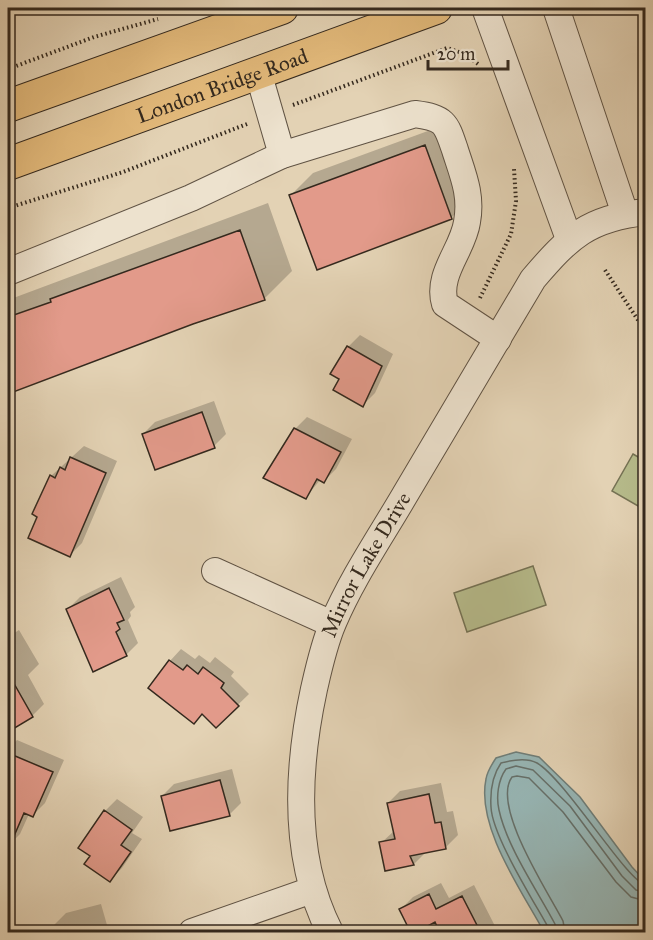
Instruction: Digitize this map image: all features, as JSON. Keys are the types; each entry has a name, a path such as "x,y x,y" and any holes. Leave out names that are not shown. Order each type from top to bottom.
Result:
{"main road":[{"path":"8,106 282,8"},
{"name":"London Bridge Road","path":"8,164 436,8"}],"street":[{"path":"485,8 569,239"},
{"name":"Mirror Lake Drive","path":"330,933 312,890 305,849 302,808 303,762 308,718 321,657 332,624 362,567 533,279 569,239 594,224 635,213 556,8"},
{"path":"258,72 282,155"},
{"path":"8,272 191,198 282,155 415,114 435,117 447,128 469,193 467,223 446,274 442,296 445,304 498,339"},
{"path":"215,572 332,624"},
{"path":"192,933 312,890"}],"path":[{"path":"8,69 94,38 162,18"},
{"path":"605,270 645,332"}],"green space":[{"path":"633,454 645,461 645,510 612,491"},
{"path":"533,566 546,605 467,632 454,593"}],"water":[{"path":"516,752 539,757 580,797 645,881 645,932 544,932 513,878 494,838 485,798 486,779 496,758"}],"building":[{"path":"425,145 452,219 317,270 289,195"},
{"path":"240,230 265,300 193,324 8,394 8,317 51,302 50,299"},
{"path":"347,346 382,366 363,407 333,390 339,379 330,374"},
{"path":"202,412 215,448 155,470 142,434"},
{"path":"294,428 341,452 324,483 317,479 306,499 263,478"},
{"path":"70,457 106,473 70,557 28,538 37,517 32,514 50,475 55,478 60,467 65,470"},
{"path":"109,588 124,620 117,623 120,629 116,632 127,656 93,672 66,609"},
{"path":"169,660 183,670 187,665 198,674 203,667 224,683 221,688 239,706 216,728 202,714 194,724 148,688"},
{"path":"8,673 33,717 8,732"},
{"path":"8,753 53,772 33,817 24,813 8,850"},
{"path":"220,780 230,816 170,831 161,796"},
{"path":"429,794 435,823 441,822 446,849 410,856 414,865 385,871 379,842 395,839 387,803"},
{"path":"104,810 132,830 121,845 131,852 110,882 84,864 90,856 78,848"},
{"path":"429,894 436,909 462,896 481,933 440,933 435,922 411,933 399,909"}]}
